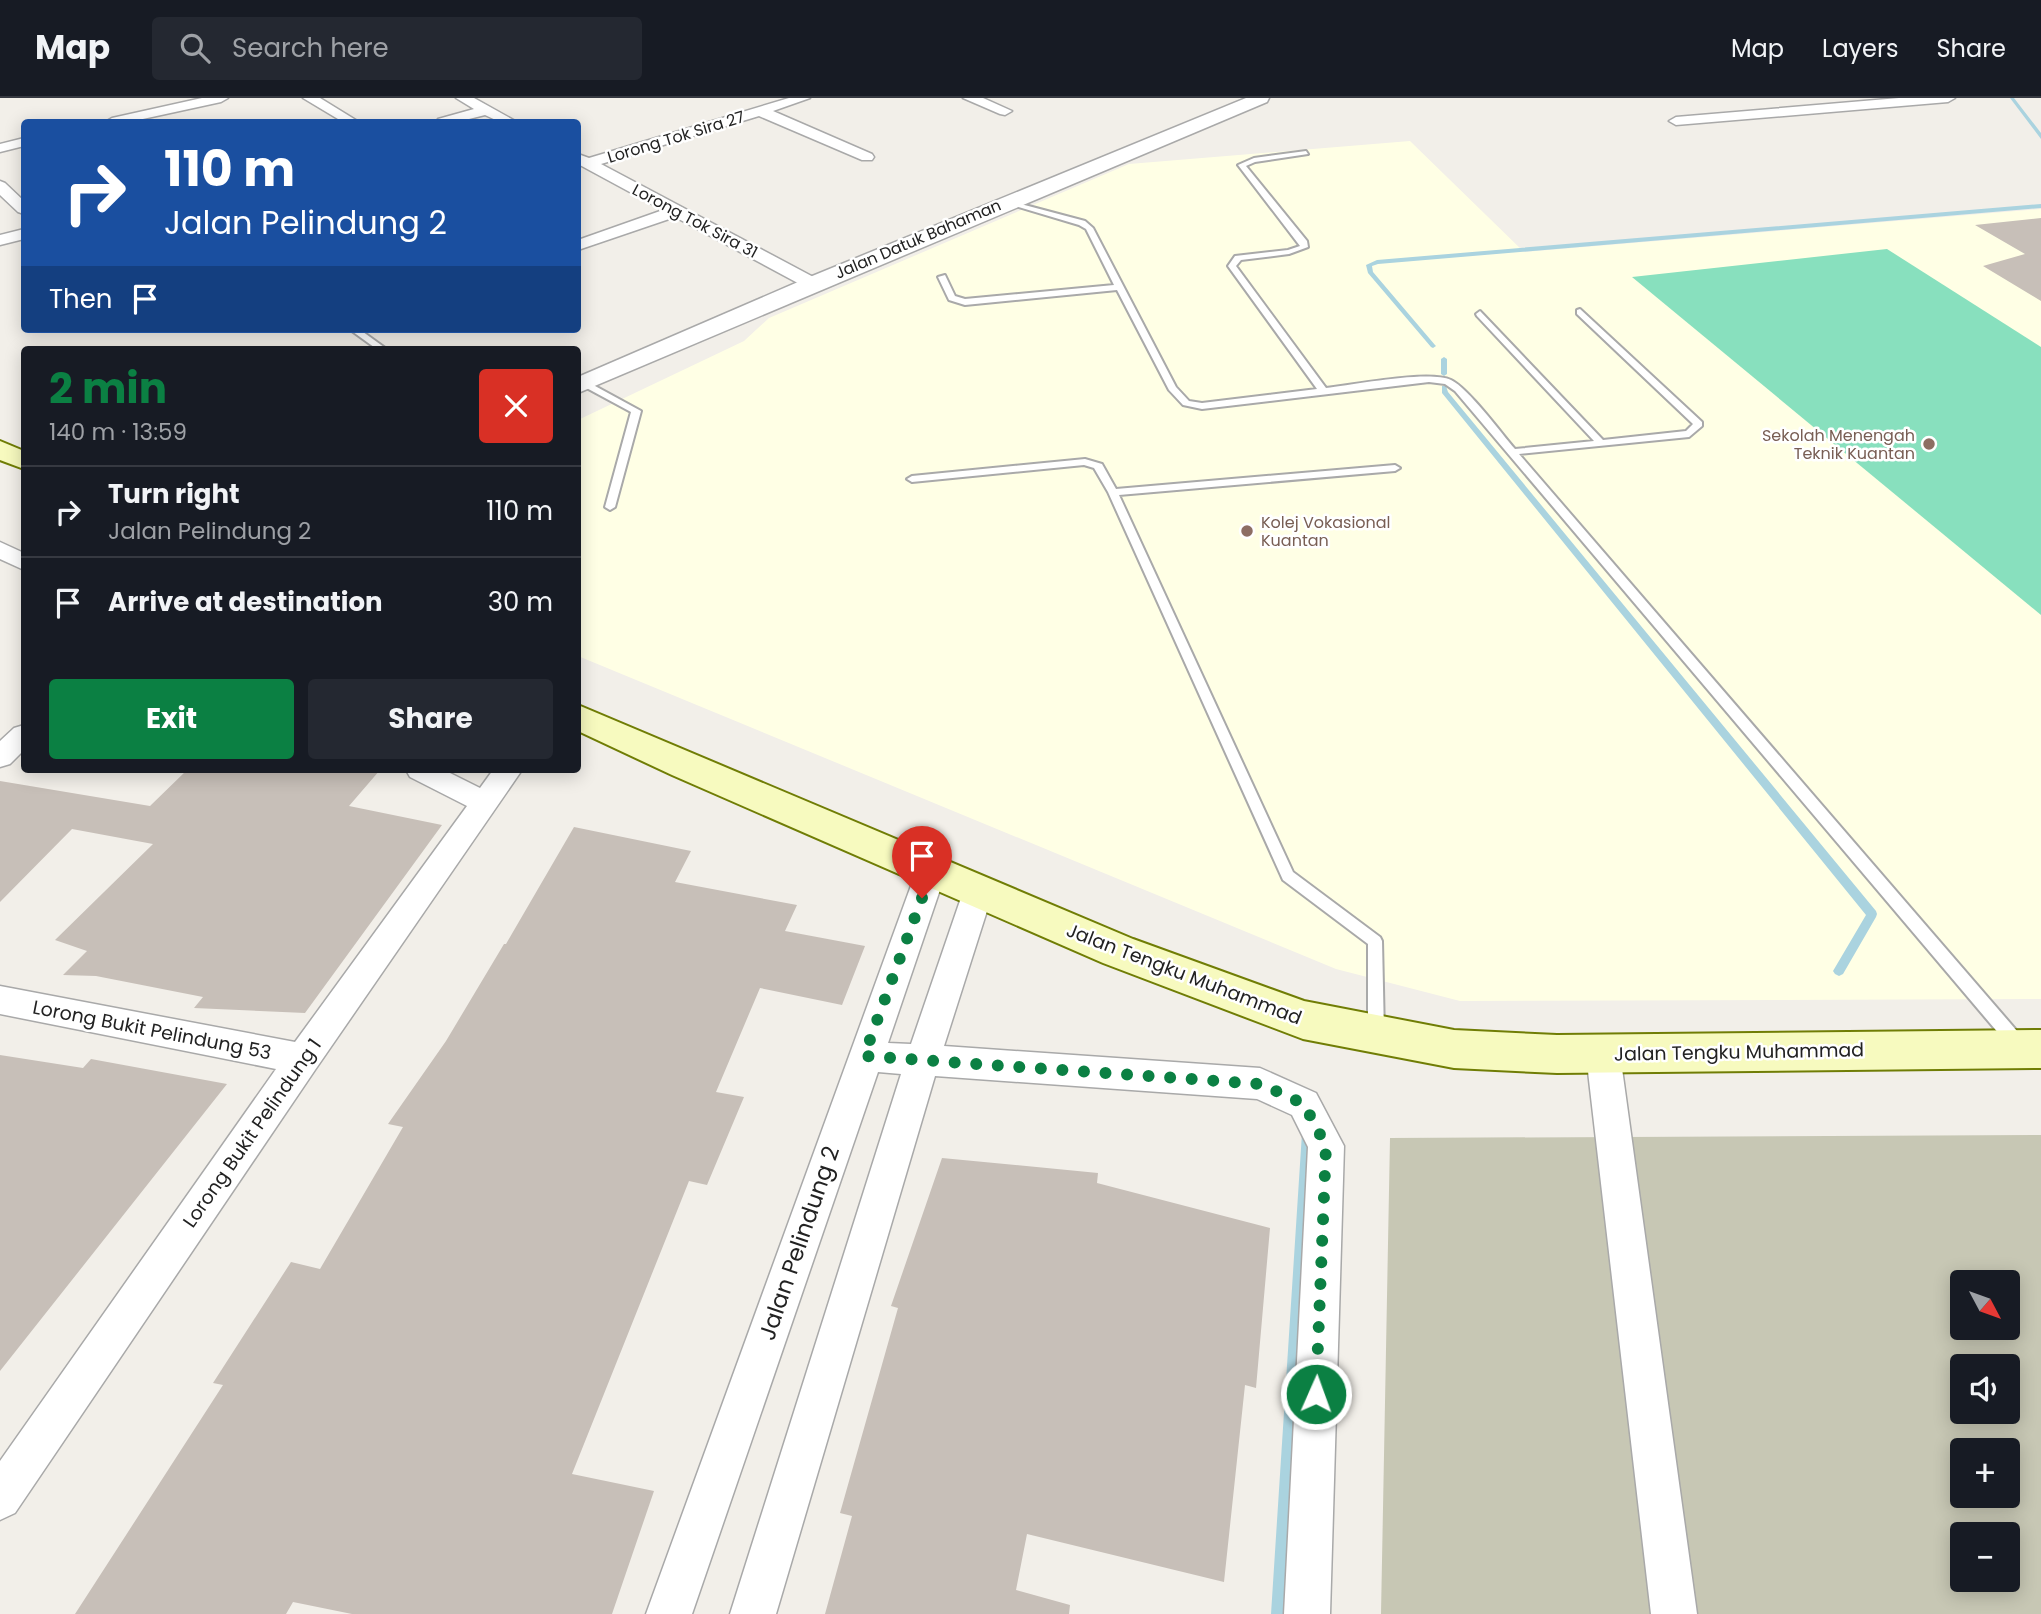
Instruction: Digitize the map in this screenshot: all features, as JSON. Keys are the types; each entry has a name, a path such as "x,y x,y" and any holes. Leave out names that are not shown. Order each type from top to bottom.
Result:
{"main road":[{"path":"0,449 21,460"},
{"name":"Jalan Tengku Muhammad","path":"581,718 978,892 1212,988 1303,1020 1454,1049 1557,1054 2032,1049"}],"street":[{"path":"124,119 199,100 221,98"},
{"path":"310,98 347,119"},
{"path":"463,98 504,119"},
{"name":"Lorong Tok Sira 27","path":"583,161 803,98"},
{"path":"970,98 1005,111"},
{"path":"1676,121 1948,98"},
{"name":"Jalan Datuk Bahaman","path":"581,385 1248,100"},
{"path":"454,119 487,110"},
{"path":"760,111 867,157"},
{"path":"0,148 21,143"},
{"name":"Lorong Tok Sira 31","path":"583,161 813,284"},
{"path":"0,186 21,206"},
{"path":"581,244 676,211"},
{"path":"0,240 21,235"},
{"path":"0,549 21,561"},
{"path":"0,757 21,738"},
{"path":"427,773 484,802"},
{"name":"Lorong Bukit Pelindung 1","path":"2,1492 506,773"},
{"name":"Jalan Pelindung 2","path":"669,1614 931,872"},
{"path":"753,1614 922,1061 978,892"},
{"name":"Lorong Bukit Pelindung 53","path":"0,1000 303,1059"},
{"path":"1603,1054 1674,1614"},
{"path":"864,1056 1261,1084 1304,1104 1326,1146 1307,1614"}],"lane":[{"path":"1306,153 1254,160 1241,166 1304,243 1304,247 1289,252 1238,258 1232,266 1324,392"},
{"path":"1006,202 1082,223 1089,228 1172,388 1186,403 1202,407 1429,379 1448,382 1458,389 2032,1049"},
{"path":"942,277 953,298 965,302 1119,287"},
{"path":"1512,452 1689,434 1699,424 1580,312"},
{"path":"1480,314 1602,444"},
{"path":"359,333 378,346"},
{"path":"581,385 636,411 610,507"},
{"path":"912,480 1085,462 1098,466 1113,492 1288,876 1376,942 1376,1036"},
{"path":"1113,492 1395,468"}],"shaded area":[{"name":"Kolej Vokasional Kuantan","path":"1410,141 1524,252 2041,209 2041,999 1460,1001 1336,969 581,657 581,419 744,341 769,318 1129,164"},
{"path":"2041,1135 2041,1614 1381,1614 1390,1138"}],"green space":[{"name":"Sekolah Menengah Teknik Kuantan","path":"1887,249 2041,347 2041,615 1632,277"}],"building":[{"path":"2041,218 2041,301 1983,266 2025,254 1975,225"},
{"path":"184,773 377,773 349,806 442,825 305,1013 194,1008 203,997 96,976 63,975 87,951 55,940 153,844 72,829 0,902 0,781 150,806"},
{"path":"574,827 691,851 675,882 797,905 785,931 865,946 842,1005 760,988 716,1092 744,1097 707,1185 689,1181 572,1474 654,1491 612,1614 352,1614 293,1602 286,1614 75,1614 223,1385 213,1383 291,1262 320,1269 403,1127 388,1124 446,1041"},
{"path":"0,1055 83,1068 91,1059 227,1084 0,1371"},
{"path":"942,1158 1098,1173 1097,1183 1270,1228 1256,1388 1245,1385 1224,1582 1027,1534 1016,1590 1070,1605 1069,1614 825,1614 852,1516 840,1513 898,1308 891,1306"}],"waterway":[{"path":"2012,98 2041,137"},
{"path":"1433,346 1370,272 1369,265 1377,262 2041,206"},
{"path":"1444,359 1444,374"},
{"path":"1444,387 1444,392 1872,914 1839,971"},
{"path":"1279,1614 1308,1133"}],"place":[{"name":"Sekolah Menengah Teknik Kuantan","path":"1929,444"},
{"name":"Kolej Vokasional Kuantan","path":"1247,531"}],"route":[{"path":"922,898 864,1056 1261,1084 1304,1104 1326,1146 1316,1394"}]}
